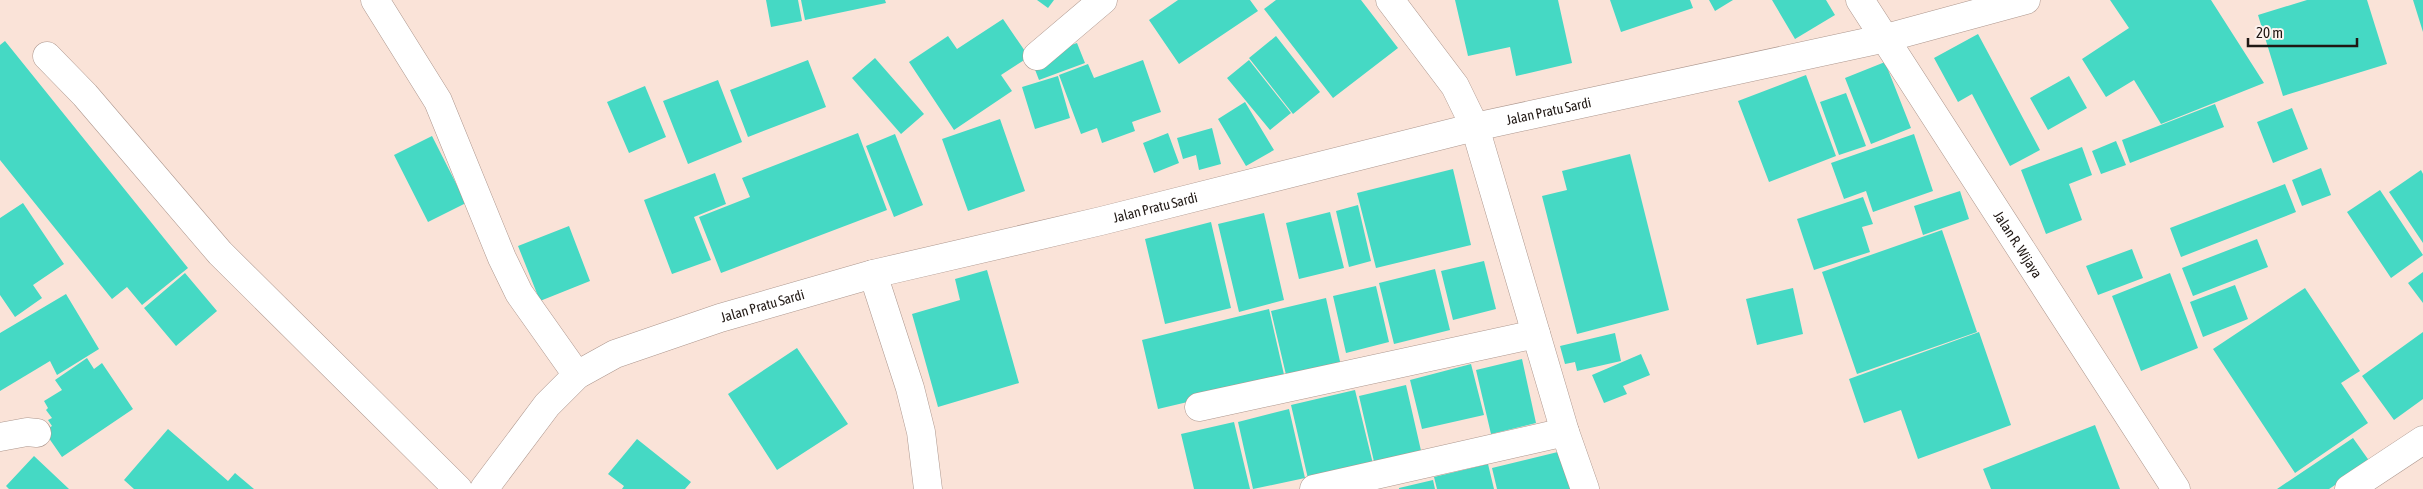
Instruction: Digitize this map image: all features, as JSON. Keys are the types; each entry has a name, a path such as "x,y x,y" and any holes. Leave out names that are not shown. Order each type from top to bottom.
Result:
{"street":[{"path":"375,0 438,101 502,258 519,293 577,375"},
{"path":"1037,56 1103,0"},
{"path":"1390,0 1455,86 1475,127 1566,432 1586,489"},
{"name":"Jalan R. Wijaya","path":"1860,0 2176,489"},
{"name":"Jalan Pratu Sardi","path":"484,489 548,406 577,375 615,354 720,318 873,274 1100,221 1475,127 1886,38 2026,0"},
{"path":"47,56 85,95 220,253 458,489"},
{"path":"873,274 910,388 921,432 928,489"},
{"path":"1198,407 1536,334"},
{"path":"0,437 27,432 37,433"},
{"path":"1314,489 1566,432"},
{"path":"2349,489 2423,440"}],"building":[{"path":"766,0 798,0 802,21 771,27"},
{"path":"801,0 885,0 886,3 805,20"},
{"path":"1037,0 1054,0 1048,8"},
{"path":"1178,0 1250,0 1258,11 1179,64 1149,20"},
{"path":"1276,0 1361,0 1398,48 1333,98 1264,9"},
{"path":"1455,0 1558,0 1572,63 1516,76 1510,47 1468,56"},
{"path":"1610,0 1690,0 1693,8 1621,32"},
{"path":"1709,0 1733,0 1715,11"},
{"path":"1772,0 1826,0 1835,15 1795,39"},
{"path":"2110,0 2211,0 2264,83 2161,124 2134,80 2106,97 2082,59 2129,28"},
{"path":"2307,0 2367,0 2387,64 2283,96 2258,15"},
{"path":"2413,0 2423,0 2423,32"},
{"path":"1003,19 1029,57 1001,75 1012,91 954,130 909,62 948,36 957,49"},
{"path":"1978,34 2040,150 2010,166 1972,94 1958,102 1934,58"},
{"path":"1276,36 1320,92 1293,114 1249,58"},
{"path":"5,41 188,268 142,305 127,287 112,299 0,160 0,45"},
{"path":"1077,43 1085,63 1039,80 1031,59"},
{"path":"875,58 924,114 901,134 852,78"},
{"path":"808,60 826,107 748,137 730,90"},
{"path":"1143,60 1161,112 1132,122 1135,131 1102,143 1097,128 1081,134 1059,75 1088,64 1094,78"},
{"path":"1249,60 1291,113 1270,130 1227,78"},
{"path":"1885,62 1911,128 1871,144 1845,78"},
{"path":"1806,75 1836,156 1769,182 1738,101"},
{"path":"1058,76 1070,118 1035,129 1022,87"},
{"path":"2069,76 2087,108 2048,130 2030,98"},
{"path":"718,80 742,142 688,164 663,101"},
{"path":"645,86 666,137 629,153 607,102"},
{"path":"1846,93 1866,146 1839,155 1820,102"},
{"path":"1245,102 1274,150 1246,166 1218,119"},
{"path":"2215,104 2224,127 2130,163 2122,140"},
{"path":"2292,108 2308,149 2273,163 2257,122"},
{"path":"1000,119 1025,191 968,211 942,139"},
{"path":"1212,128 1221,164 1199,170 1196,155 1183,159 1177,138"},
{"path":"858,133 887,210 721,273 699,217 750,197 742,178"},
{"path":"1168,133 1179,163 1154,173 1143,143"},
{"path":"895,134 923,205 894,217 866,146"},
{"path":"1914,134 1933,191 1873,212 1866,191 1844,199 1831,163"},
{"path":"432,136 466,203 428,222 394,155"},
{"path":"2116,141 2126,165 2101,174 2092,151"},
{"path":"2082,147 2092,175 2069,184 2082,220 2046,234 2021,170"},
{"path":"1630,154 1669,310 1577,334 1542,196 1567,190 1562,171"},
{"path":"2321,168 2331,195 2302,206 2292,180"},
{"path":"1453,169 1471,245 1376,268 1357,193"},
{"path":"2421,170 2423,174 2423,243 2389,192"},
{"path":"715,173 726,204 694,217 711,260 672,274 644,200"},
{"path":"2285,184 2296,212 2181,257 2170,228"},
{"path":"2380,190 2423,255 2391,278 2347,212"},
{"path":"1960,191 1969,219 1923,235 1914,206"},
{"path":"1863,197 1873,224 1862,227 1870,252 1814,270 1797,219"},
{"path":"23,203 64,264 33,285 42,298 15,317 0,295 0,218"},
{"path":"1358,205 1371,261 1349,267 1336,211"},
{"path":"1330,212 1344,268 1299,279 1286,223"},
{"path":"1264,213 1284,300 1239,312 1218,224"},
{"path":"1211,222 1231,308 1165,324 1145,239"},
{"path":"569,226 590,281 540,301 518,246"},
{"path":"1942,230 1977,332 1857,374 1822,272"},
{"path":"2257,239 2268,267 2193,296 2182,268"},
{"path":"2132,249 2143,278 2098,295 2086,266"},
{"path":"1484,261 1496,309 1453,320 1441,271"},
{"path":"1435,269 1450,330 1394,344 1379,283"},
{"path":"987,270 1019,383 938,407 912,314 960,300 955,279"},
{"path":"2423,272 2423,303 2408,283"},
{"path":"185,273 217,311 176,346 144,308"},
{"path":"2170,273 2198,348 2141,371 2112,296"},
{"path":"2235,285 2248,319 2203,337 2190,302"},
{"path":"1376,286 1389,342 1346,353 1333,296"},
{"path":"1793,288 1803,334 1757,345 1746,299"},
{"path":"2305,288 2360,371 2341,383 2368,423 2295,473 2213,349"},
{"path":"66,294 99,349 57,375 50,361 0,391 0,333"},
{"path":"1326,298 1341,366 1287,379 1271,311"},
{"path":"1269,309 1285,379 1158,409 1142,340"},
{"path":"1979,332 2011,425 1918,459 1901,410 1864,423 1849,379"},
{"path":"2423,332 2423,399 2394,420 2362,376"},
{"path":"1615,333 1621,361 1577,371 1575,362 1565,364 1560,346"},
{"path":"797,348 848,424 777,470 728,394"},
{"path":"1641,354 1650,375 1623,386 1627,394 1604,403 1592,375"},
{"path":"87,358 94,369 102,363 133,409 62,457 44,431 52,426 48,420 52,418 46,410 48,408 44,401 62,390 55,380"},
{"path":"1522,359 1536,423 1491,434 1476,370"},
{"path":"1471,364 1484,415 1422,429 1410,380"},
{"path":"1406,385 1422,455 1375,466 1359,396"},
{"path":"1355,390 1374,468 1309,483 1291,405"},
{"path":"1289,409 1305,478 1253,489 1238,422"},
{"path":"1234,422 1250,489 1194,489 1181,434"},
{"path":"2095,425 2120,489 1991,489 1983,469"},
{"path":"168,429 228,481 235,473 254,489 134,489 124,480"},
{"path":"2353,438 2370,462 2329,489 2277,489"},
{"path":"637,439 691,482 685,489 622,489 624,486 608,474"},
{"path":"1566,450 1575,489 1497,489 1492,468"},
{"path":"34,456 69,489 9,489 6,486"},
{"path":"1488,464 1494,489 1437,489 1434,477"},
{"path":"1433,480 1435,489 1399,489 1399,488"}]}
